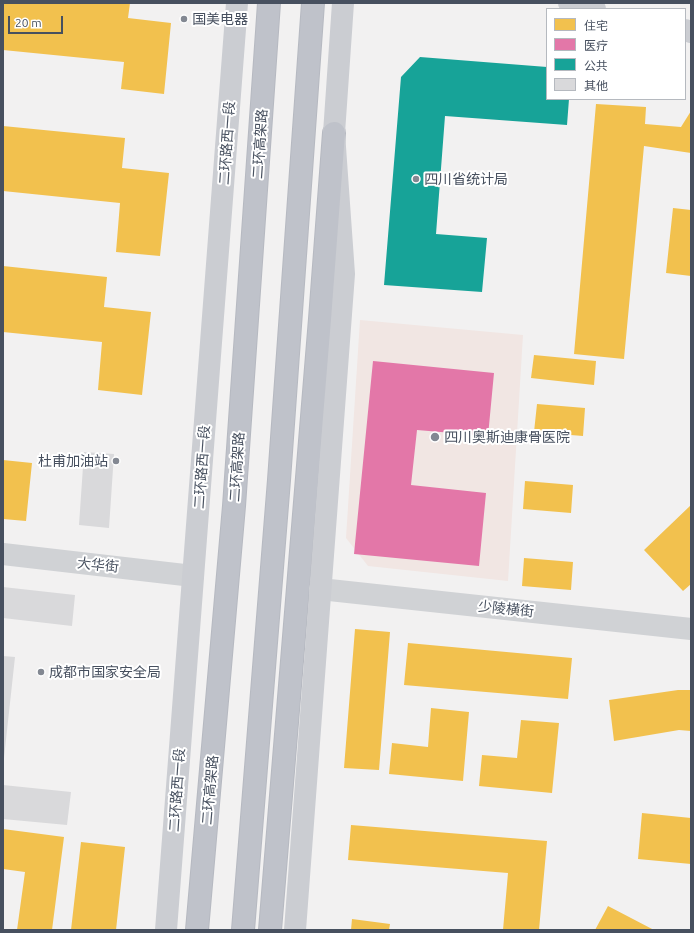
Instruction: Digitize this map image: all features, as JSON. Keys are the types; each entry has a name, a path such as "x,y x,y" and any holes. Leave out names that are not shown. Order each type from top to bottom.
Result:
{"highway":[{"name":"二环高架路","path":"197,930 234,506 269,3"},
{"path":"243,930 279,480 313,3"},
{"path":"270,930 334,133"}],"main road":[{"name":"二环路西一段","path":"166,930 237,3"},
{"path":"295,930 344,274 334,133 343,3"},
{"path":"569,3 591,8"}],"street":[{"name":"大华街","path":"3,554 193,576"},
{"name":"少陵横街","path":"320,590 691,629"}],"shaded area":[{"name":"四川奥斯迪康骨医院","path":"360,320 523,335 508,581 368,566 346,538"}],"building: 住宅":[{"path":"3,3 130,3 128,18 171,23 164,94 121,89 124,62 3,50"},
{"path":"596,104 646,107 645,124 681,127 691,111 691,153 644,146 624,359 574,354"},
{"path":"3,126 125,138 122,168 169,173 160,256 116,252 120,203 3,191"},
{"path":"673,208 691,210 691,276 666,273"},
{"path":"3,266 107,277 104,307 151,312 142,395 98,390 102,342 3,332"},
{"path":"534,355 596,361 594,385 531,378"},
{"path":"537,404 585,408 583,436 534,432"},
{"path":"3,460 32,463 26,521 3,519"},
{"path":"525,481 573,485 571,513 523,509"},
{"path":"691,505 691,584 683,591 644,550"},
{"path":"524,558 573,562 571,590 522,586"},
{"path":"355,629 390,632 379,770 344,768"},
{"path":"408,643 572,658 568,699 404,685"},
{"path":"678,690 691,690 691,731 679,730 614,741 609,700"},
{"path":"431,708 469,712 463,781 389,774 392,743 428,747"},
{"path":"521,720 559,723 552,793 479,786 482,755 517,758"},
{"path":"642,813 691,818 691,864 638,859"},
{"path":"351,825 547,841 539,930 503,930 508,873 348,860"},
{"path":"3,829 64,837 52,930 17,930 25,872 3,869"},
{"path":"81,842 125,847 116,930 71,930"},
{"path":"608,906 654,930 595,930"},
{"path":"352,919 390,924 389,930 351,930"}],"building: 医疗":[{"path":"373,361 494,373 488,436 417,430 411,485 486,493 479,566 354,554"}],"building: 公共":[{"name":"四川省统计局","path":"420,57 546,67 546,100 569,100 567,125 445,116 436,234 487,238 482,292 384,285 401,77"}],"building: 其他":[{"path":"84,452 114,454 109,528 79,525"},
{"path":"3,587 75,595 72,626 3,618"},
{"path":"3,656 15,657 4,758 3,758"},
{"path":"3,785 71,792 67,825 3,819"}],"place":[{"name":"国美电器","path":"184,19"},
{"name":"四川省统计局","path":"416,179"},
{"name":"四川奥斯迪康骨医院","path":"435,437"},
{"name":"杜甫加油站","path":"116,461"},
{"name":"成都市国家安全局","path":"41,672"}]}
